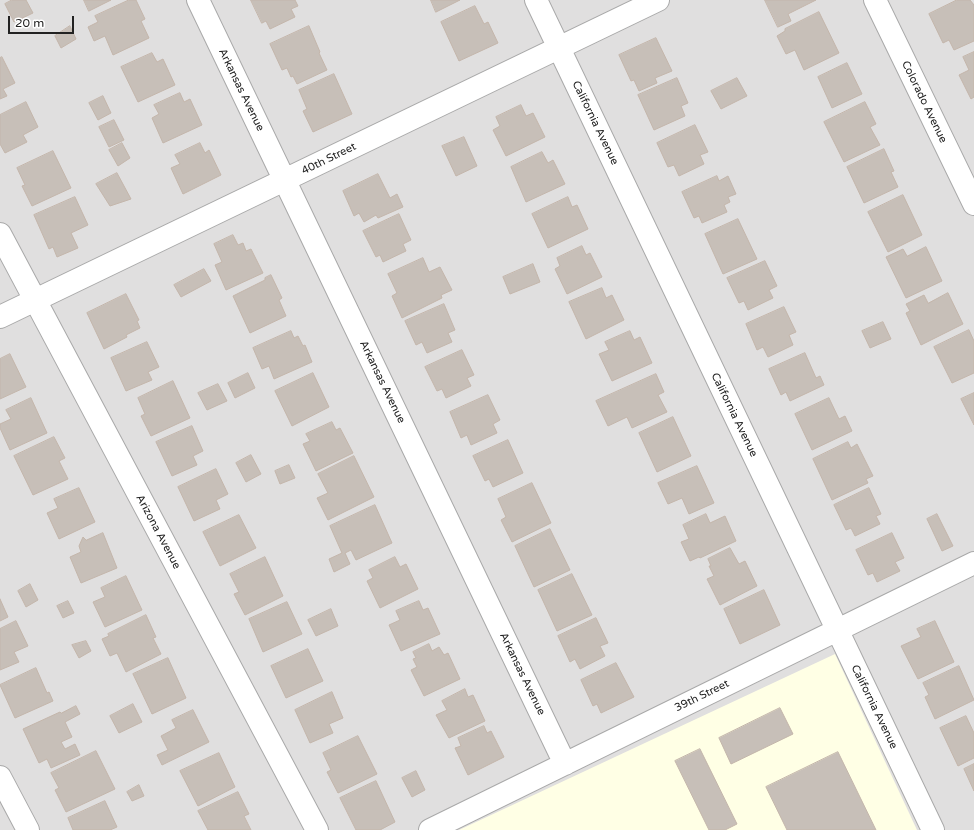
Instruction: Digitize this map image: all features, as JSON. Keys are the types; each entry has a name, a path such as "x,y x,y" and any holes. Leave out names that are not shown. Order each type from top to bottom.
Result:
{"street":[{"name":"Arkansas Avenue","path":"198,0 565,764"},
{"name":"California Avenue","path":"536,0 933,830"},
{"name":"40th Street","path":"0,318 658,0"},
{"name":"Colorado Avenue","path":"875,0 974,204"},
{"name":"Arizona Avenue","path":"0,234 34,301 317,830"},
{"name":"39th Street","path":"430,830 974,563"},
{"path":"0,777 28,830"}],"shaded area":[{"path":"0,0 974,0 974,830 0,830"},
{"path":"835,654 917,830 459,830"}],"building":[{"path":"12,0 26,0 33,13 14,22 5,4"},
{"path":"84,0 111,0 89,11"},
{"path":"129,0 136,0 145,19 141,21 149,38 113,55 105,36 94,41 88,27 98,22 95,16"},
{"path":"251,0 295,0 298,6 291,9 295,17 270,29 266,21 262,23"},
{"path":"431,0 460,0 436,12"},
{"path":"765,0 816,0 788,14 791,21 778,27"},
{"path":"957,0 970,0 974,5 974,41 954,50 949,40 943,43 929,14"},
{"path":"475,6 484,24 488,22 498,43 459,61 441,22"},
{"path":"819,12 839,53 804,70 795,50 786,54 777,36 785,31 785,29"},
{"path":"70,26 76,39 61,48 55,36"},
{"path":"309,26 327,70 297,84 293,76 291,77 287,68 282,70 270,44"},
{"path":"656,38 672,71 655,78 657,83 639,91 634,80 631,81 619,55"},
{"path":"974,52 974,97 971,99 959,75 969,70 963,57"},
{"path":"152,53 157,62 163,59 175,85 138,102 121,67"},
{"path":"2,57 15,83 3,89 7,96 0,99 0,58"},
{"path":"847,63 862,94 832,108 818,77"},
{"path":"334,74 352,114 313,132 303,111 307,109 299,90"},
{"path":"677,78 688,103 681,106 685,116 654,130 638,95"},
{"path":"737,78 747,96 721,109 711,91"},
{"path":"180,93 184,102 190,99 202,125 163,143 152,118 159,114 154,105"},
{"path":"103,96 111,113 98,120 89,103"},
{"path":"26,102 38,127 23,135 27,142 5,153 0,144 0,115"},
{"path":"865,102 876,124 870,127 880,145 844,162 824,122"},
{"path":"521,105 526,116 533,113 545,137 506,156 493,130 500,126 496,117"},
{"path":"114,120 124,140 109,147 99,127"},
{"path":"695,125 708,152 700,155 704,164 679,176 674,165 668,167 657,143"},
{"path":"464,137 477,166 456,176 442,146"},
{"path":"122,143 130,158 118,166 109,150"},
{"path":"200,143 205,153 209,150 221,175 183,194 171,168 180,164 175,155"},
{"path":"884,149 894,171 891,172 898,187 864,203 847,167"},
{"path":"53,151 71,188 32,206 22,186 25,185 17,168"},
{"path":"542,152 548,163 553,160 565,184 526,202 511,167"},
{"path":"117,173 131,199 110,206 96,184"},
{"path":"378,174 390,198 397,194 403,207 378,218 376,215 364,222 359,213 354,216 343,191"},
{"path":"717,176 719,181 728,176 736,194 728,197 730,202 724,205 727,212 702,223 699,216 694,218 682,192"},
{"path":"903,195 922,235 888,252 868,212"},
{"path":"75,197 88,225 71,233 78,248 57,257 53,247 49,249 34,215"},
{"path":"568,197 572,207 577,205 588,229 548,248 532,214"},
{"path":"399,214 411,240 403,244 406,251 383,262 380,255 376,257 363,231"},
{"path":"738,219 757,259 723,274 705,234"},
{"path":"233,235 238,245 243,243 246,251 251,249 263,273 226,290 215,265 222,262 214,244"},
{"path":"582,246 586,255 590,253 602,277 567,294 555,269 560,266 557,258"},
{"path":"926,247 942,281 906,298 886,257 903,249 907,256"},
{"path":"423,258 429,272 440,267 452,290 441,295 442,298 402,318 392,296 397,293 388,274"},
{"path":"765,261 777,286 769,290 773,298 748,310 744,301 739,303 727,278"},
{"path":"533,264 540,282 510,294 503,277"},
{"path":"204,269 211,281 181,297 174,285"},
{"path":"271,275 282,298 279,300 286,316 250,333 233,296 265,280 265,278"},
{"path":"602,288 606,298 612,295 624,320 586,339 569,302"},
{"path":"948,293 963,324 921,345 906,313 910,311 906,304 924,295 928,303"},
{"path":"126,294 139,320 137,321 140,328 126,335 127,337 104,349 87,313"},
{"path":"444,304 455,330 448,333 452,342 427,353 422,342 416,345 405,321"},
{"path":"784,307 796,332 789,335 793,345 768,357 763,347 757,350 746,324"},
{"path":"883,322 891,339 870,348 862,331"},
{"path":"969,330 974,341 974,373 952,383 934,347"},
{"path":"291,331 294,338 298,336 303,346 305,345 312,362 274,379 269,366 262,369 253,348"},
{"path":"630,331 634,340 640,337 652,363 612,381 599,354 609,350 605,342"},
{"path":"147,342 159,367 148,372 152,380 126,391 111,358"},
{"path":"462,350 474,375 467,378 471,386 446,398 442,389 437,391 425,367"},
{"path":"805,353 816,378 820,376 824,385 790,401 786,392 781,395 769,369"},
{"path":"10,354 26,387 0,399 0,359"},
{"path":"248,373 255,388 235,398 228,383"},
{"path":"313,373 329,407 292,426 275,391"},
{"path":"656,374 664,392 658,395 667,412 632,428 627,417 608,426 596,401"},
{"path":"173,381 190,418 151,436 141,416 145,414 138,398"},
{"path":"218,384 227,401 207,410 198,393"},
{"path":"974,393 974,425 961,399"},
{"path":"488,395 500,420 493,424 497,433 471,445 467,435 461,438 450,412"},
{"path":"31,398 47,433 10,450 0,428 0,424 11,419 6,410"},
{"path":"829,398 839,419 845,416 852,431 812,450 795,414"},
{"path":"673,417 691,456 657,472 639,433"},
{"path":"332,422 336,430 340,428 353,453 316,471 303,444 310,441 306,434"},
{"path":"192,426 203,451 193,456 197,465 172,476 156,442"},
{"path":"54,437 65,458 59,461 68,479 33,495 14,456"},
{"path":"508,440 523,473 493,487 489,479 485,481 473,456"},
{"path":"848,442 851,448 857,444 873,476 866,479 868,483 832,500 813,459"},
{"path":"251,455 261,474 246,482 236,463"},
{"path":"354,456 374,497 328,520 317,498 328,493 318,474"},
{"path":"289,465 295,478 280,484 275,471"},
{"path":"697,466 714,503 689,514 682,498 668,504 658,483"},
{"path":"216,469 228,494 216,500 220,509 194,521 178,487"},
{"path":"532,483 551,523 512,542 501,520 506,517 498,499"},
{"path":"79,488 95,522 59,539 47,513 58,508 54,499"},
{"path":"869,488 881,514 876,516 880,524 855,536 851,528 846,530 834,505"},
{"path":"375,505 392,543 356,560 351,550 345,553 350,564 334,572 329,559 342,553 330,526"},
{"path":"706,514 710,523 725,516 736,541 700,558 699,557 690,561 681,542 689,539 683,525"},
{"path":"937,514 953,546 942,551 927,519"},
{"path":"239,515 256,548 220,566 203,532"},
{"path":"550,529 570,570 534,587 515,546"},
{"path":"103,533 117,568 81,583 70,557 81,552 79,546 83,537 86,540"},
{"path":"892,533 904,558 895,562 900,571 877,582 873,573 868,575 856,550"},
{"path":"730,548 739,564 745,561 757,586 720,605 707,579 714,576 709,566 711,566 708,559"},
{"path":"265,557 283,596 245,615 234,594 239,592 230,574"},
{"path":"395,557 400,567 406,564 418,589 380,608 367,581 373,578 369,570"},
{"path":"572,574 592,615 557,631 538,590"},
{"path":"126,576 142,610 105,627 93,602 105,597 101,588"},
{"path":"30,584 38,600 26,607 18,591"},
{"path":"764,590 780,625 740,644 724,609"},
{"path":"0,599 8,617 0,621"},
{"path":"68,601 74,613 63,618 57,606"},
{"path":"419,601 423,610 428,608 440,634 401,651 389,625 400,620 396,611"},
{"path":"287,602 302,634 263,652 249,619"},
{"path":"331,609 338,626 316,636 308,620"},
{"path":"146,615 156,637 153,638 161,654 126,672 117,653 110,656 102,639 109,636 108,634"},
{"path":"596,618 608,643 600,646 605,656 580,669 575,659 570,662 558,636"},
{"path":"16,621 28,646 14,652 19,662 0,670 0,629"},
{"path":"935,621 954,662 918,679 901,646 921,637 917,629"},
{"path":"86,641 91,651 79,658 72,645"},
{"path":"429,644 432,651 439,647 444,655 448,653 460,679 424,696 411,670 417,667 413,659 416,658 413,652"},
{"path":"308,649 323,681 286,698 271,666"},
{"path":"168,658 186,698 152,714 133,674"},
{"path":"616,663 634,697 601,713 597,704 593,706 581,680"},
{"path":"959,666 974,700 935,719 925,697 929,695 923,683"},
{"path":"36,668 47,693 49,692 53,701 15,718 0,685"},
{"path":"465,689 468,697 473,695 485,721 449,738 436,715 447,710 442,701"},
{"path":"332,692 343,718 329,724 333,733 310,743 295,710"},
{"path":"133,704 142,722 119,733 110,716"},
{"path":"76,706 80,714 65,722 72,737 61,742 65,749 75,744 80,755 51,768 47,759 39,763 23,729"},
{"path":"780,708 793,734 731,764 719,738"},
{"path":"193,710 209,742 162,765 157,755 168,750 161,736 176,728 172,720"},
{"path":"966,716 974,733 974,758 958,766 940,728"},
{"path":"484,726 487,733 491,731 504,757 468,775 455,748 461,746 458,738"},
{"path":"358,736 377,774 338,793 327,772 331,770 323,753"},
{"path":"700,749 737,824 725,830 709,830 675,761"},
{"path":"96,751 115,789 66,812 55,790 59,788 51,773"},
{"path":"838,752 876,830 787,830 766,787"},
{"path":"219,753 235,787 198,806 180,771"},
{"path":"974,764 974,791 964,769"},
{"path":"416,771 425,790 412,797 402,778"},
{"path":"376,781 395,822 380,830 356,830 340,798"},
{"path":"139,785 144,796 132,801 127,792"},
{"path":"238,792 249,814 244,816 251,830 208,830 198,811"},
{"path":"105,801 117,827 110,830 73,830 68,818"}]}
